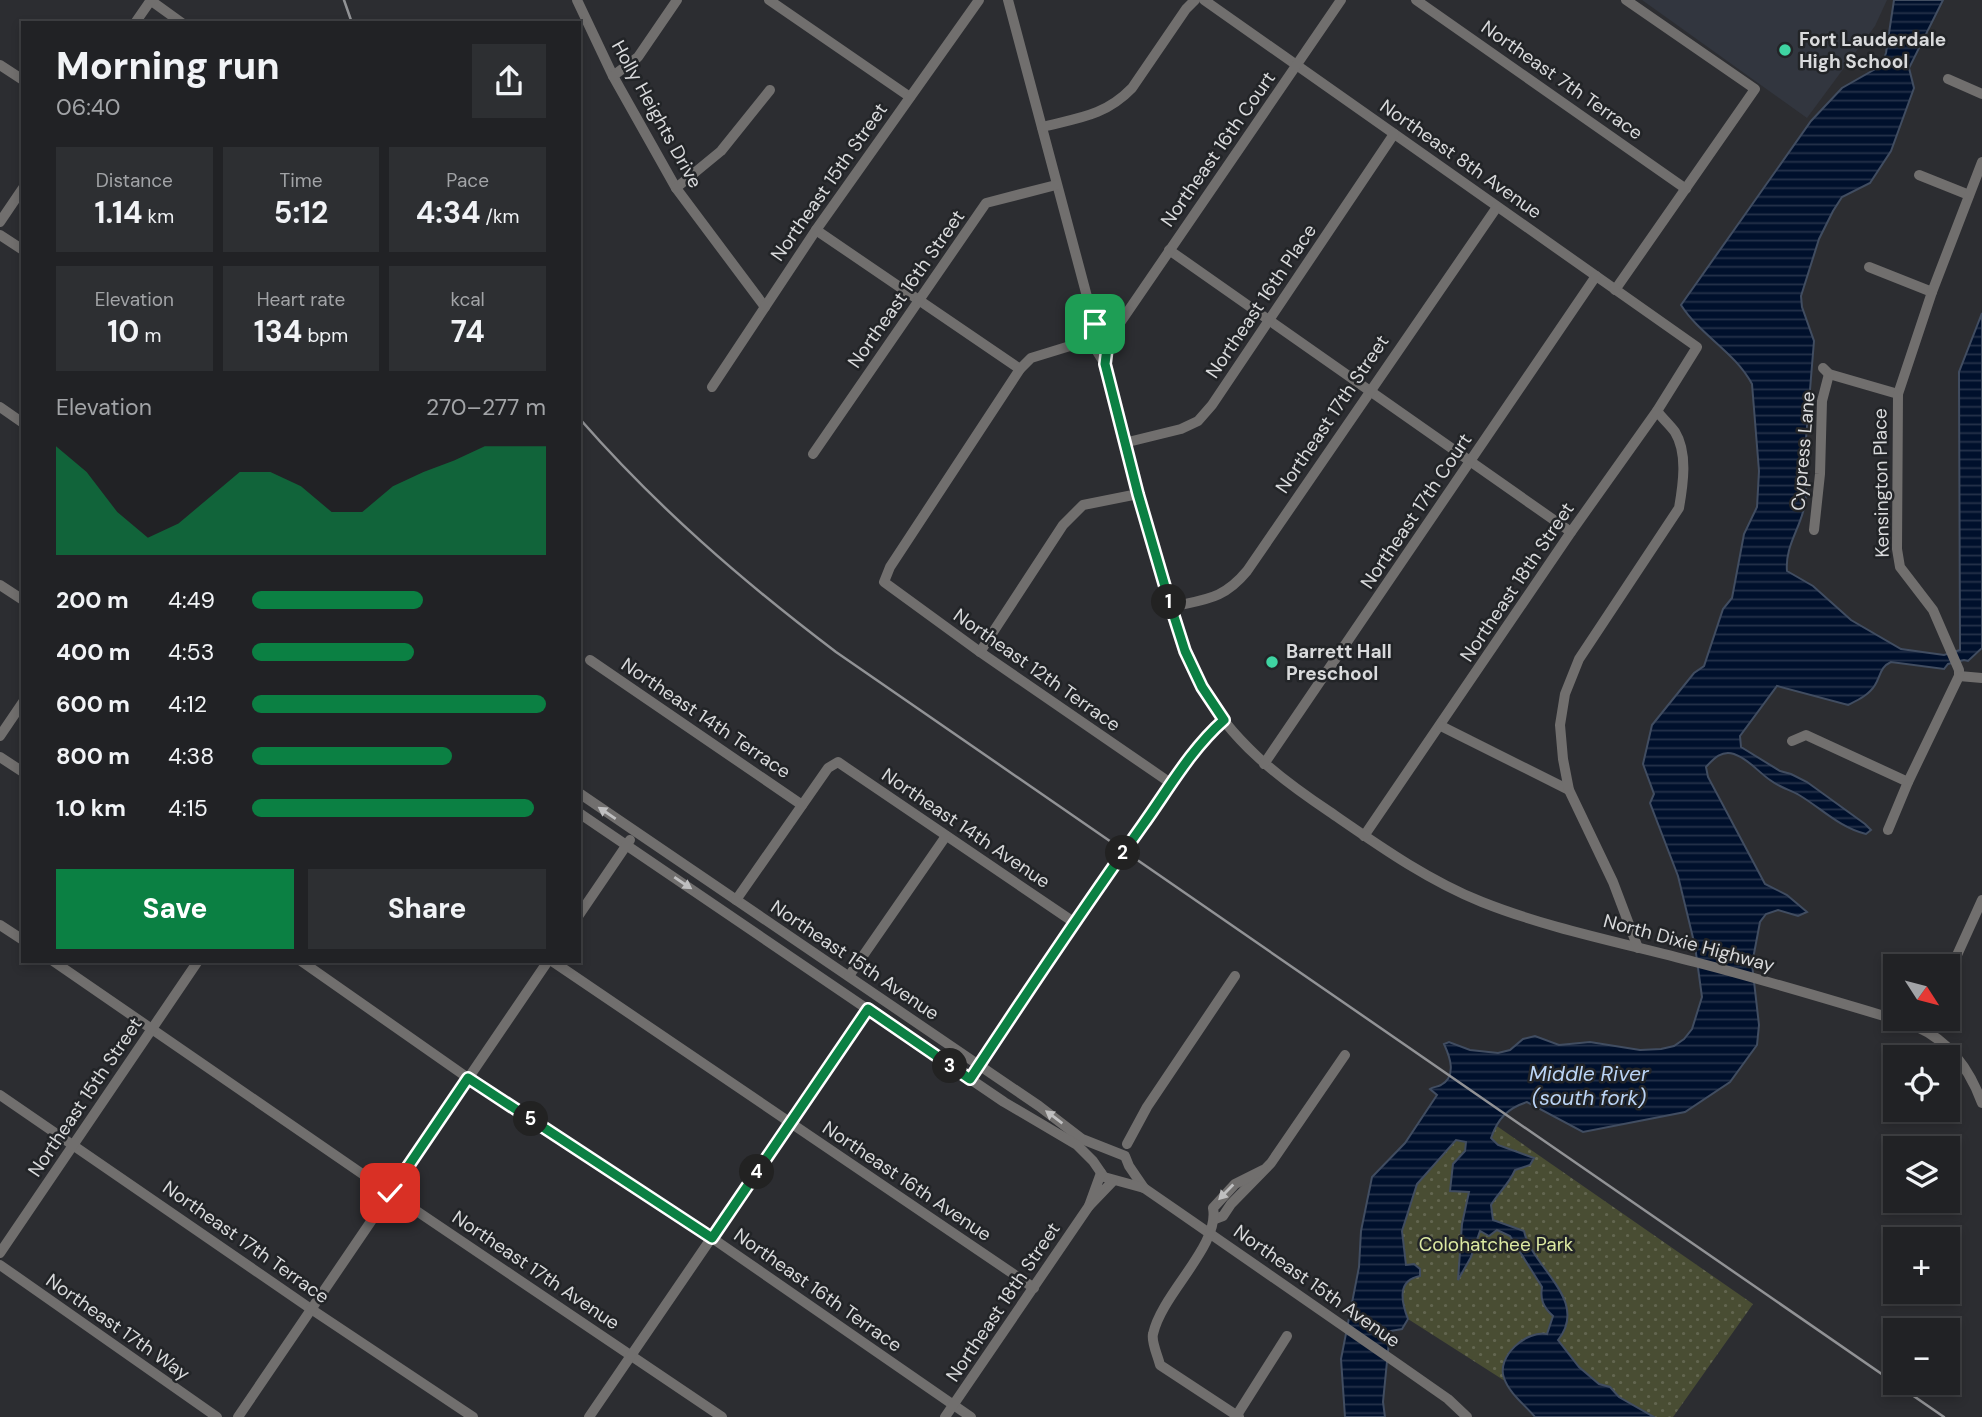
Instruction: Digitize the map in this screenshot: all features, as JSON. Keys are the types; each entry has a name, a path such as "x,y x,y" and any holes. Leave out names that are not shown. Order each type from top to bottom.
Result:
{"street":[{"path":"136,21 150,0 179,21"},
{"name":"Holly Heights Drive","path":"577,0 613,76 676,188 765,307"},
{"path":"613,76 638,57 677,0"},
{"path":"769,0 910,97"},
{"name":"Northeast 15th Street","path":"712,387 817,230 979,0"},
{"path":"1008,0 1089,304 1094,328 1087,342 1105,364"},
{"path":"1042,127 1105,111 1123,97 1195,0"},
{"name":"Northeast 8th Avenue","path":"1204,0 1697,347"},
{"name":"Northeast 16th Court","path":"1108,341 1341,0"},
{"name":"Northeast 7th Terrace","path":"1416,0 1686,189"},
{"path":"1615,290 1755,89 1626,0"},
{"path":"0,65 21,79"},
{"path":"1948,79 1982,94"},
{"path":"676,188 721,151 770,90"},
{"name":"Northeast 16th Place","path":"1124,443 1181,429 1198,421 1212,405 1394,134"},
{"name":"Kensington Place","path":"1959,676 1943,630 1933,610 1900,567 1896,549 1898,394 1932,292 1982,162"},
{"path":"1919,175 1969,195"},
{"name":"Northeast 16th Street","path":"813,454 986,203 1056,185"},
{"path":"0,222 21,191"},
{"name":"Northeast 17th Street","path":"1171,607 1221,595 1234,587 1497,206"},
{"path":"817,230 1020,369"},
{"path":"0,235 21,249"},
{"path":"1169,250 1571,532"},
{"path":"1869,267 1932,292"},
{"name":"Northeast 17th Court","path":"1264,764 1596,276"},
{"name":"Northeast 16th Court","path":"884,582 890,567 1020,369 1031,358 1070,346 1094,328 1115,323 1123,317"},
{"path":"1094,328 1109,332 1105,364"},
{"path":"1094,348 1108,341"},
{"name":"Northeast 16th Court","path":"1070,346 1094,348"},
{"name":"Northeast 18th Street","path":"1364,836 1571,532 1657,411 1697,347"},
{"name":"North Dixie Highway","path":"1105,364 1138,494 1185,651 1202,687 1224,720 1264,764 1364,836 1431,877 1480,901 1527,918 1757,978 1883,1016"},
{"name":"Cypress Lane","path":"1814,530 1826,371 1898,394"},
{"path":"0,407 21,422"},
{"path":"1638,948 1613,882 1569,790 1560,725 1566,694 1579,659 1679,508 1683,484 1683,456 1676,433 1657,411"},
{"path":"980,652 1063,525 1083,505 1138,494"},
{"name":"Northeast 12th Terrace","path":"884,582 980,652 1172,784"},
{"path":"0,585 21,599"},
{"name":"Northeast 14th Terrace","path":"590,660 802,804"},
{"path":"1888,830 1959,676 1982,678"},
{"path":"0,736 21,705"},
{"path":"970,1079 1172,784 1203,741 1224,720"},
{"path":"1441,726 1569,790"},
{"path":"1792,741 1806,735 1908,782"},
{"path":"0,757 21,771"},
{"name":"Northeast 14th Avenue","path":"802,804 828,768 838,762 1075,923"},
{"name":"Northeast 15th Avenue","path":"581,794 1039,1106 1082,1139 1114,1152"},
{"path":"736,900 802,804"},
{"name":"Northeast 15th Avenue","path":"581,814 1028,1118 1077,1145 1100,1171"},
{"path":"581,912 636,832"},
{"path":"849,976 946,836"},
{"path":"1958,954 1982,900"},
{"path":"0,925 21,939"},
{"name":"Northeast 17th Avenue","path":"56,963 722,1417"},
{"name":"Northeast 15th Street","path":"0,1253 197,963"},
{"name":"Northeast 16th Terrace","path":"304,963 468,1078 712,1238 971,1417"},
{"path":"238,1417 549,963"},
{"name":"Northeast 16th Avenue","path":"553,963 1034,1288"},
{"path":"1127,1144 1128,1164 1125,1176 1115,1181 1100,1171 1104,1155 1127,1144 1147,1107 1236,976"},
{"path":"589,1417 868,1009"},
{"name":"North Dixie Highway","path":"1925,1031 1945,1044 1962,1061 1982,1103"},
{"path":"1287,1336 1238,1416 1160,1365 1152,1336 1166,1302 1210,1233 1215,1219 1213,1208 1222,1195 1235,1184 1263,1170 1280,1151 1345,1055"},
{"name":"Northeast 17th Terrace","path":"0,1095 473,1417"},
{"path":"1114,1152 1125,1156 1128,1164"},
{"name":"Northeast 15th Avenue","path":"1128,1164 1144,1188"},
{"name":"Northeast 18th Street","path":"1089,1206 1100,1171"},
{"name":"Northeast 18th Street","path":"945,1417 1089,1206 1115,1181"},
{"name":"Northeast 15th Avenue","path":"1115,1181 1144,1188 1448,1399 1467,1417"},
{"name":"Northeast 17th Way","path":"0,1265 217,1417"}],"shaded area":[{"name":"Fort Lauderdale High School","path":"1642,0 1887,0 1875,26 1807,118"}],"green space":[{"name":"Colohatchee Park","path":"1491,1122 1753,1304 1673,1417 1654,1417 1619,1397 1610,1388 1599,1384 1579,1367 1558,1340 1509,1355 1502,1373 1505,1381 1408,1319 1403,1306 1399,1220 1409,1177 1452,1130"}],"water":[{"name":"Middle River (south fork)","path":"1894,0 1943,0 1909,68 1914,88 1891,151 1870,183 1842,197 1833,211 1819,239 1801,296 1814,341 1804,463 1805,500 1801,520 1790,548 1787,571 1813,586 1851,620 1901,649 1944,655 1960,650 1959,372 1982,313 1982,648 1968,661 1948,664 1944,669 1891,662 1883,669 1870,692 1848,705 1777,686 1740,736 1741,747 1780,771 1807,782 1865,824 1871,830 1866,834 1848,827 1799,795 1773,782 1739,756 1722,754 1706,767 1708,777 1765,884 1787,895 1807,912 1798,916 1778,910 1766,914 1760,922 1752,964 1759,1025 1757,1045 1730,1082 1685,1112 1583,1132 1527,1102 1514,1107 1500,1119 1491,1138 1498,1145 1534,1158 1530,1165 1515,1170 1491,1205 1493,1220 1524,1231 1529,1245 1563,1298 1567,1311 1566,1325 1558,1340 1579,1367 1599,1384 1610,1387 1619,1397 1654,1417 1535,1417 1510,1389 1504,1378 1504,1362 1522,1341 1530,1336 1547,1334 1553,1316 1543,1303 1542,1287 1510,1236 1497,1230 1489,1236 1480,1231 1471,1257 1458,1280 1462,1224 1469,1192 1450,1191 1453,1164 1465,1151 1466,1142 1456,1140 1417,1184 1402,1231 1406,1265 1414,1264 1420,1269 1420,1276 1407,1282 1404,1287 1403,1299 1408,1319 1402,1329 1390,1331 1383,1402 1385,1417 1345,1417 1341,1359 1359,1267 1361,1231 1372,1177 1405,1143 1437,1095 1430,1089 1441,1085 1449,1077 1450,1060 1444,1044 1449,1042 1470,1050 1498,1053 1510,1050 1523,1039 1535,1036 1559,1045 1590,1042 1640,1050 1661,1049 1674,1046 1692,1029 1702,997 1695,946 1678,876 1650,803 1654,794 1643,764 1652,725 1694,673 1704,666 1723,609 1732,598 1744,534 1757,507 1759,471 1752,384 1736,362 1698,326 1681,305 1811,121 1842,88 1877,68 1883,61"}],"railway":[{"path":"344,0 351,21"},
{"path":"581,420 639,482 701,541 767,598 836,652 1944,1417"}],"place":[{"name":"Fort Lauderdale High School","path":"1785,50"},
{"name":"Barrett Hall Preschool","path":"1272,662"}],"route":[{"path":"390,1193 468,1078 712,1238 868,1009 970,1079 1178,775 1212,730 1224,720 1202,687 1185,651 1138,494 1105,364 1109,332 1102,324 1095,324"}]}
